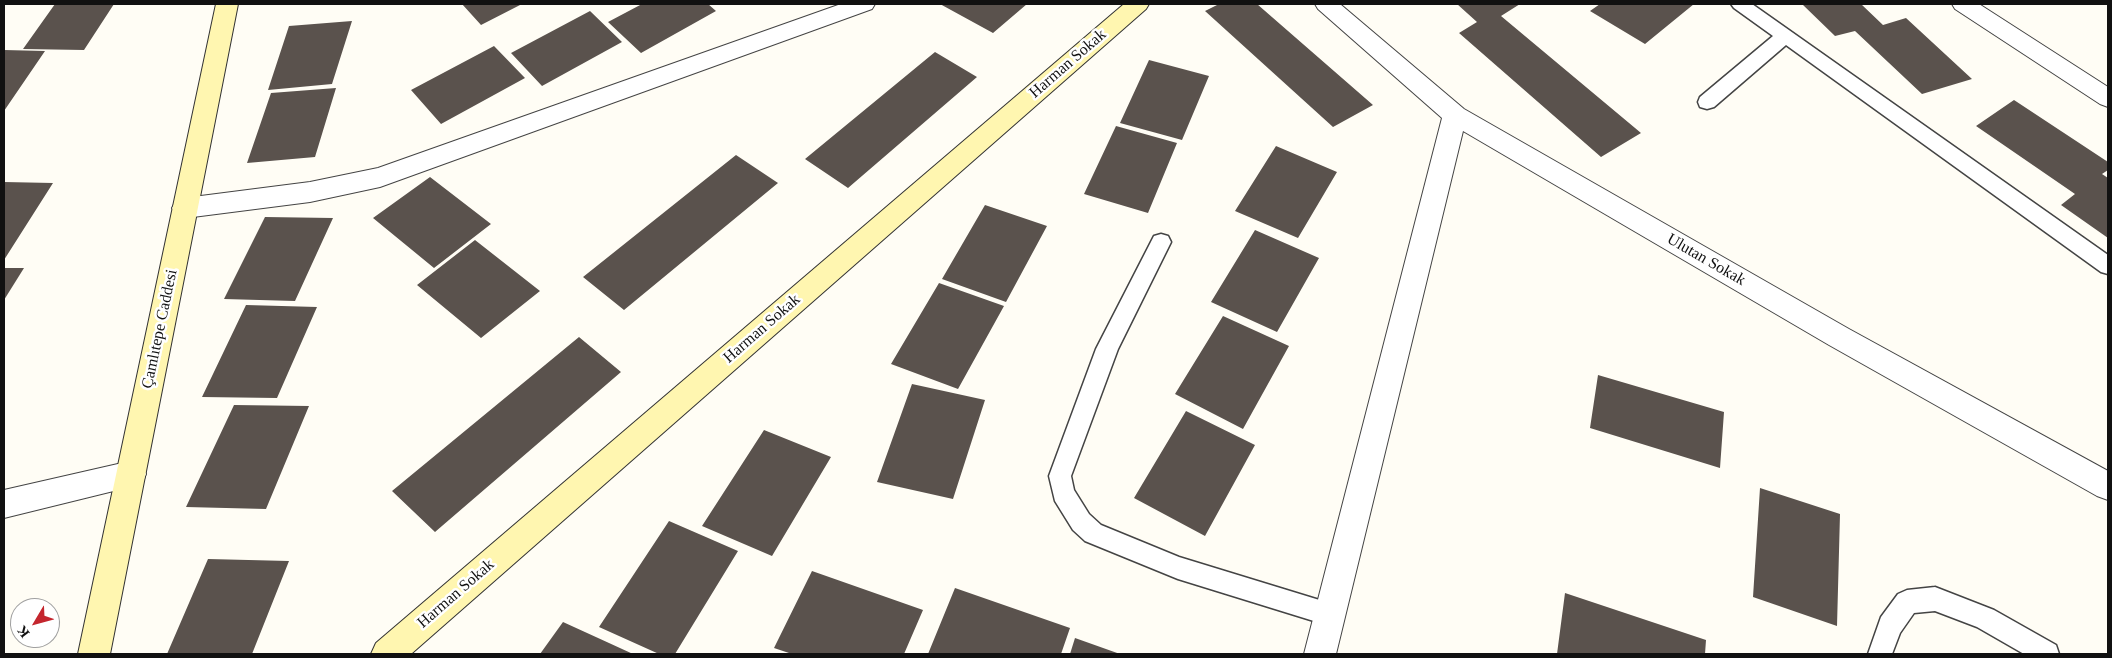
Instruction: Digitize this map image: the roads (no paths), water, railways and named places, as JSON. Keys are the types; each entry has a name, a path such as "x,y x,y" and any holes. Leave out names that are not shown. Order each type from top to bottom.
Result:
{"street":[{"name":"Çamlıtepe Caddesi","path":"94,654 227,4"},
{"path":"185,208 310,192 380,177 864,4"},
{"name":"Harman Sokak","path":"387,654 1138,4"},
{"name":"Ulutan Sokak","path":"1326,4 1455,115 1839,337 2108,486"},
{"path":"1963,4 2108,98"},
{"path":"1320,654 1455,115"},
{"path":"4,504 131,474"}],"lane":[{"path":"1740,4 2108,266"},
{"path":"1707,102 1785,36"},
{"path":"1161,242 1107,349 1060,476 1063,493 1071,509 1093,533 1178,568 1330,614"},
{"path":"1880,654 1890,626 1907,602 1935,599 1985,618 2048,654"}]}
